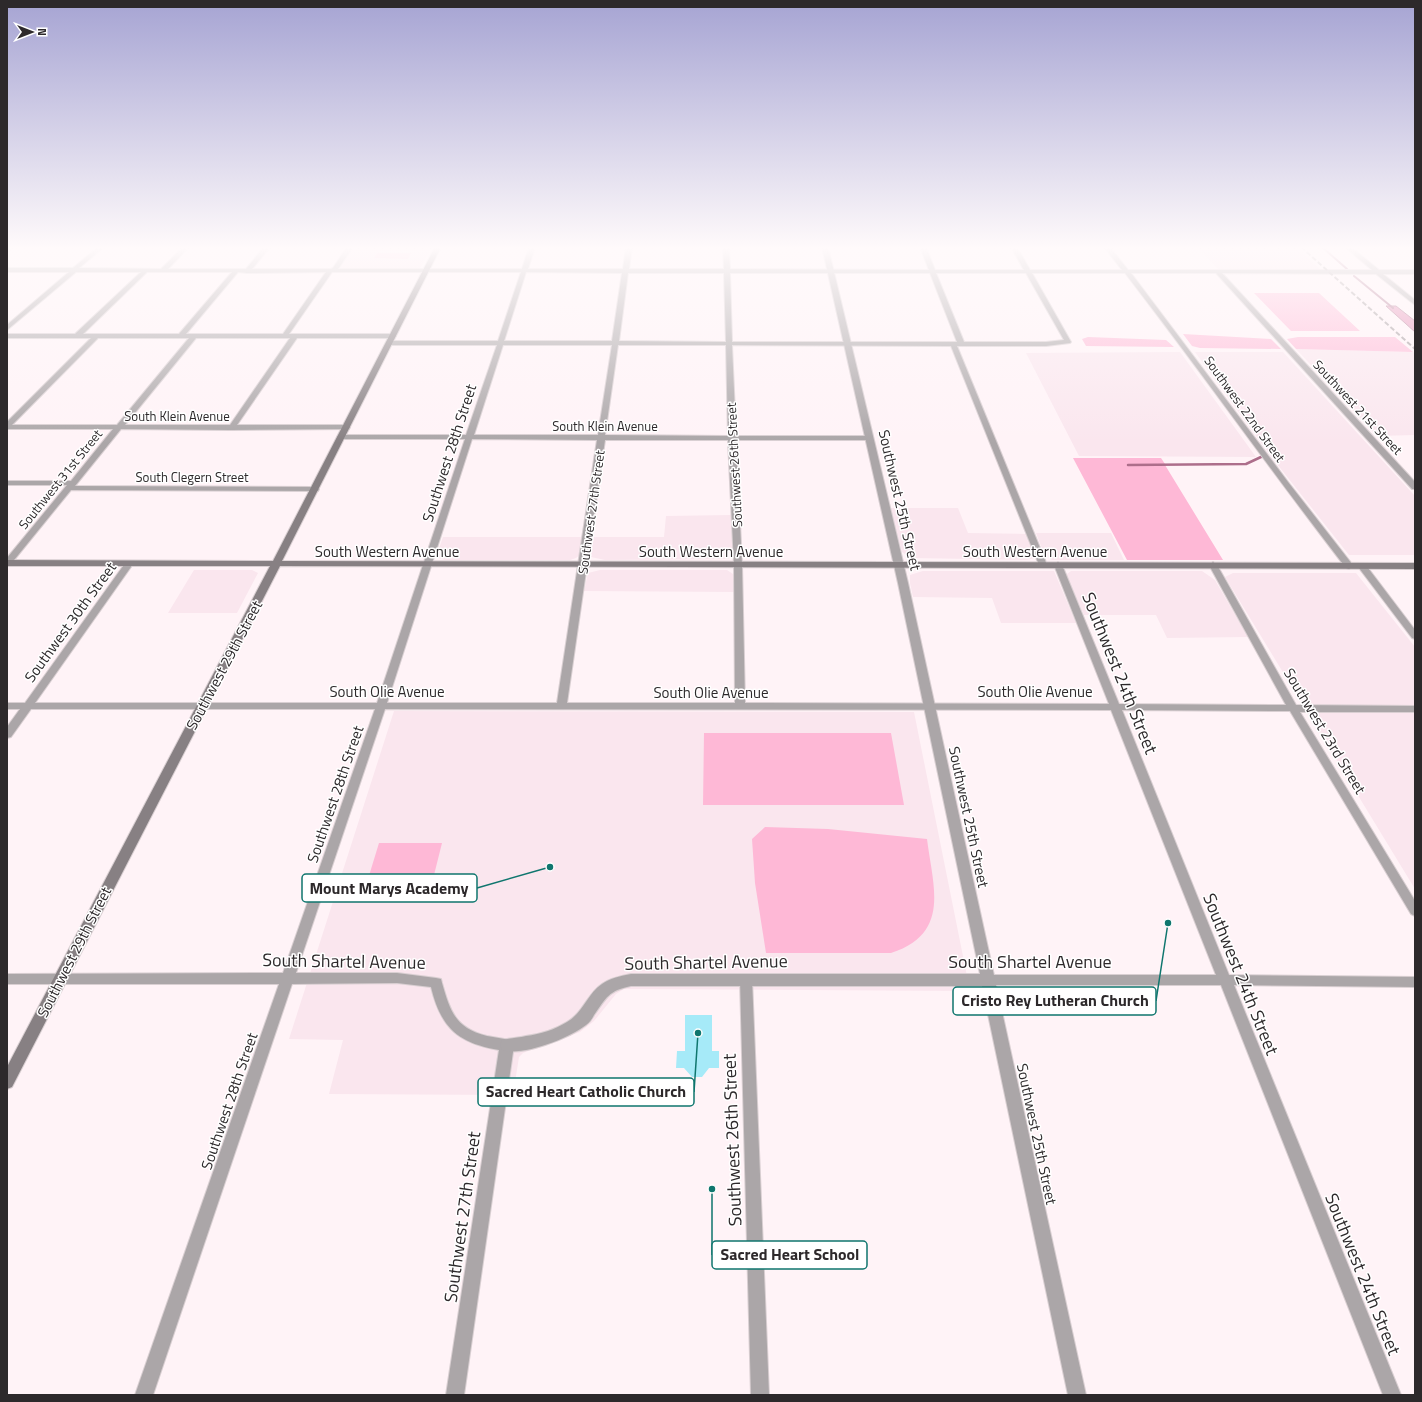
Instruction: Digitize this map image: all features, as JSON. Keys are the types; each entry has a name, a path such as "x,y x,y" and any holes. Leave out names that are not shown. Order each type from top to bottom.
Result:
{"main road":[{"name":"Southwest 29th Street","path":"7,1082 315,490 405,312"},
{"name":"South Western Avenue","path":"7,563 1415,566"}],"street":[{"path":"7,328 25,312"},
{"path":"77,336 102,312"},
{"path":"181,336 201,312"},
{"path":"284,337 301,312"},
{"name":"Southwest 28th Street","path":"144,1395 288,978 428,565 511,312"},
{"name":"Southwest 27th Street","path":"561,707 583,565 619,312"},
{"name":"Southwest 26th Street","path":"728,312 738,565 740,707"},
{"name":"Southwest 25th Street","path":"840,312 899,565 987,980 1078,1395"},
{"path":"947,312 957,343 1043,565"},
{"path":"7,336 294,337 502,343 614,344 1046,344 1068,342 1051,312"},
{"name":"Southwest 22nd Street","path":"1158,312 1285,484 1349,566"},
{"name":"Southwest 21st Street","path":"1255,312 1415,487"},
{"path":"7,426 96,336"},
{"name":"Southwest 31st Street","path":"7,563 194,336"},
{"path":"231,428 294,337"},
{"name":"South Klein Avenue","path":"7,426 118,428 346,427"},
{"name":"South Klein Avenue","path":"341,437 868,438"},
{"name":"South Clegern Street","path":"7,483 71,486 315,490"},
{"name":"Southwest 30th Street","path":"7,735 129,564"},
{"name":"Southwest 24th Street","path":"1058,565 1392,1395"},
{"name":"Southwest 23rd Street","path":"1213,565 1293,708 1415,911"},
{"path":"1362,566 1415,636"},
{"name":"South Olie Avenue","path":"7,706 929,706 1415,708"},
{"name":"South Shartel Avenue","path":"7,979 397,978 422,980 436,983 446,1015 464,1034 493,1044 507,1045 530,1044 555,1035 583,1019 603,989 616,983 631,980 1224,980 1415,982"},
{"name":"Southwest 26th Street","path":"746,979 760,1395"},
{"name":"Southwest 27th Street","path":"455,1395 507,1045"}],"shaded area":[{"path":"1273,312 1340,312 1360,331 1291,331"},
{"path":"1393,312 1404,312 1415,321 1415,332"},
{"path":"1183,334 1271,339 1281,349 1200,348 1192,346"},
{"path":"1088,337 1166,340 1174,347 1086,346 1082,339"},
{"path":"1298,337 1395,337 1413,352 1296,349 1287,339"},
{"path":"1296,349 1413,352 1415,354 1415,435 1377,436"},
{"path":"1180,352 1256,457 1079,456 1026,353"},
{"path":"1195,352 1283,352 1415,496 1415,555 1349,555 1273,459"},
{"path":"1073,458 1161,458 1165,464 1128,465 1165,465 1223,560 1127,560"},
{"path":"890,508 958,508 968,533 1026,534 1035,558 1026,560 911,558 902,552"},
{"path":"731,515 733,554 728,559 605,560 591,557 593,537 664,537 666,516"},
{"path":"1036,533 1111,533 1124,560 1052,560 1044,554"},
{"path":"443,537 583,537 581,554 570,560 445,560 439,558 437,554"},
{"path":"194,570 252,570 258,573 237,613 168,613"},
{"path":"600,570 727,570 733,574 734,577 734,592 584,591 588,573"},
{"path":"923,571 1054,571 1076,623 1001,623 992,598 913,597 910,575"},
{"path":"1071,571 1202,571 1215,580 1248,637 1167,638 1156,615 1084,615 1067,577 1067,574"},
{"path":"1233,573 1356,573 1415,647 1415,889 1225,577"},
{"path":"394,711 914,712 970,991 624,989 616,994 594,1021 580,1032 523,1053 519,1057 513,1095 329,1094 343,1040 289,1039"},
{"path":"704,733 891,733 904,805 703,805"},
{"path":"765,827 828,829 927,839 934,891 934,906 930,921 923,934 910,944 891,953 766,953 755,883 752,839"},
{"path":"379,843 442,843 433,879 368,879"}],"building":[{"path":"685,1015 712,1015 712,1051 719,1051 719,1068 709,1068 702,1077 692,1077 684,1068 676,1068 677,1051 685,1051"}],"waterway":[{"path":"1128,465 1246,464 1261,457"}],"railway":[{"path":"1374,312 1415,349"}],"place":[{"name":"Mount Marys Academy","path":"550,867"},
{"name":"Cristo Rey Lutheran Church","path":"1168,923"},
{"name":"Sacred Heart Catholic Church","path":"698,1033"},
{"name":"Sacred Heart School","path":"712,1189"}]}
